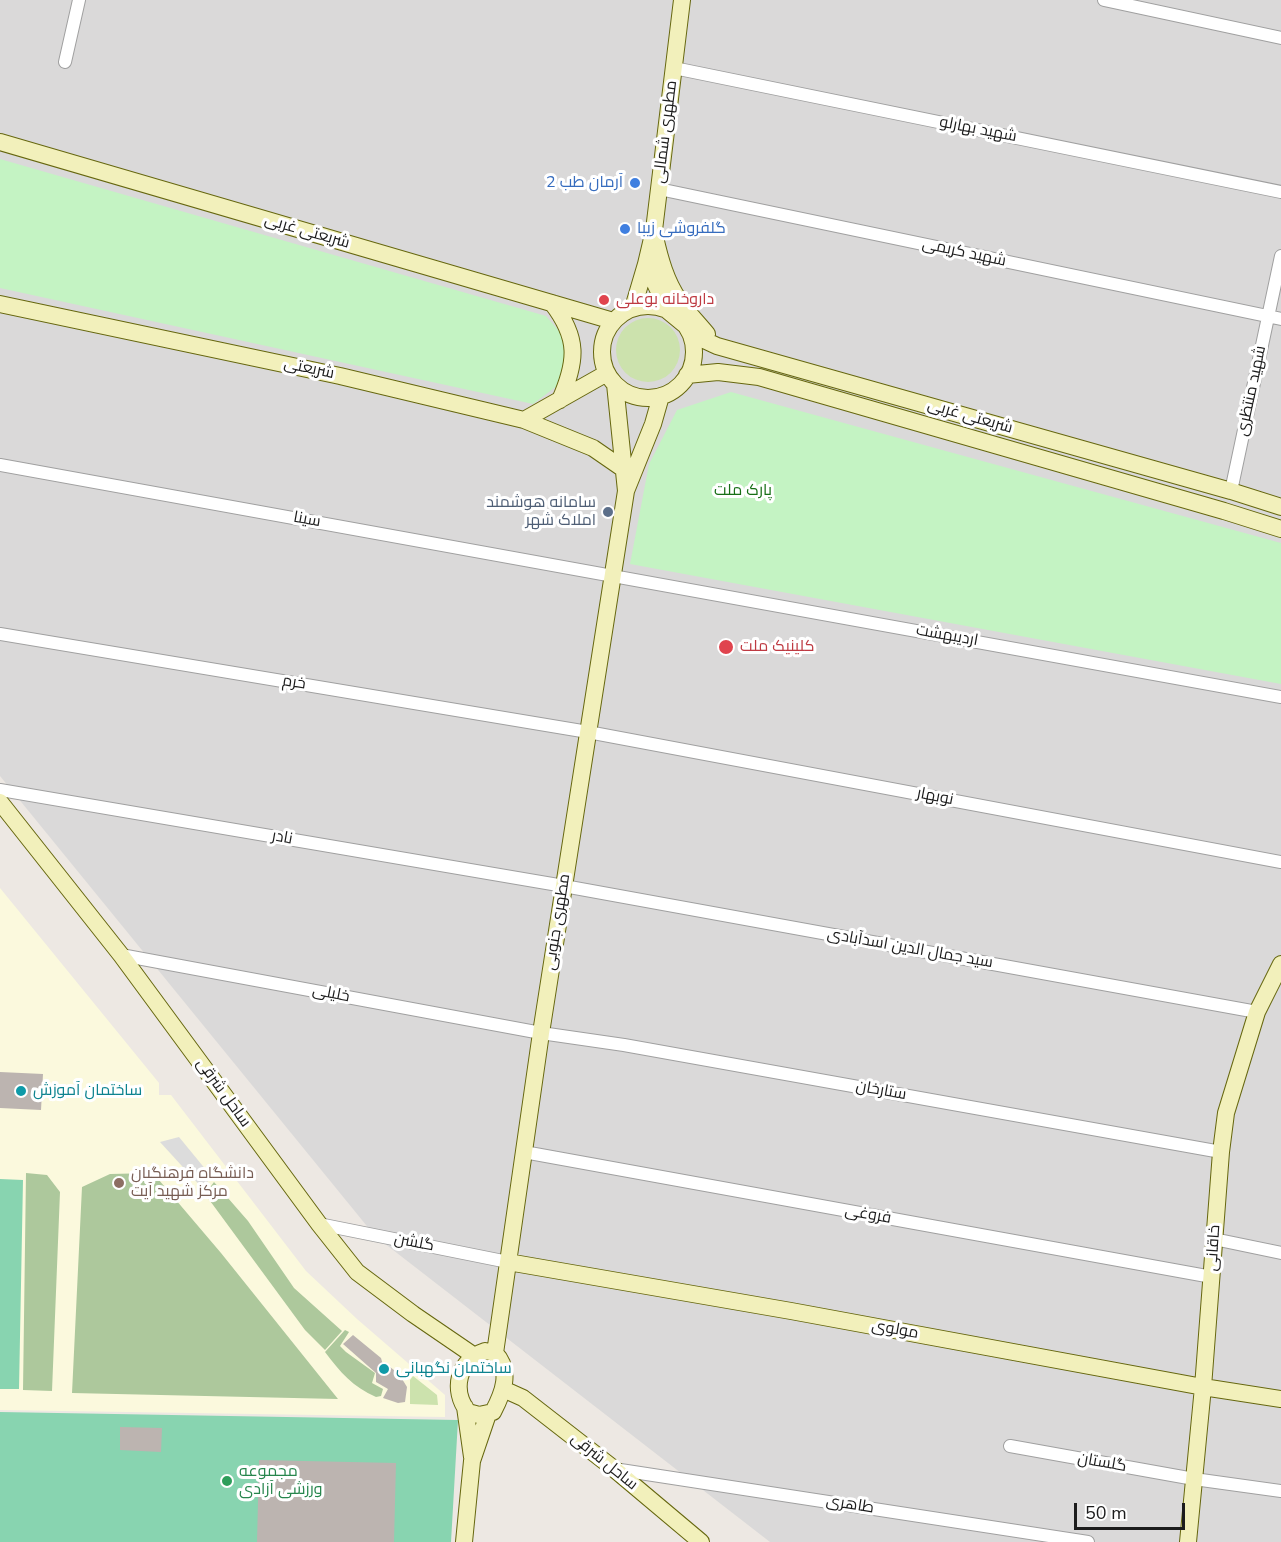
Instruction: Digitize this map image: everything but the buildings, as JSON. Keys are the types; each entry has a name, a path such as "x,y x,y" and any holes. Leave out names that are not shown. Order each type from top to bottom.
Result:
{"street":[{"path":"65,62 79,0"},
{"name":"مطهری شمالی","path":"633,308 654,230 682,0"},
{"path":"1104,0 1281,38"},
{"name":"شهید بهارلو","path":"674,68 1281,192"},
{"name":"شریعتی غربی","path":"0,142 613,321"},
{"name":"شهید کریمی","path":"659,189 1281,320"},
{"path":"654,230 661,263 669,281 680,301 717,346"},
{"name":"شهید منتظری","path":"1231,491 1281,256"},
{"path":"646,264 668,310"},
{"path":"552,303 564,319 570,335 573,354 571,375 560,400"},
{"name":"شریعتی","path":"0,304 340,376 524,420 593,448 622,468"},
{"path":"626,491 611,379 602,360 605,333 613,321 622,313 633,308 645,306 668,310"},
{"name":"شریعتی غربی","path":"668,310 702,339 717,346 1281,507"},
{"path":"611,379 627,393 650,398 661,396 681,384 692,362 694,350 685,325"},
{"name":"شریعتی غربی","path":"687,375 718,372 759,377 1224,510 1281,529"},
{"path":"524,420 560,400 611,379"},
{"path":"626,491 653,424 661,396"},
{"name":"سینا","path":"0,465 614,575"},
{"name":"مطهری جنوبی","path":"495,1353 541,1033 626,491"},
{"name":"اردیبهشت","path":"614,575 1281,697"},
{"name":"خرم","path":"0,634 588,732"},
{"name":"نوبهار","path":"588,732 1281,862"},
{"name":"نادر","path":"0,790 564,886"},
{"name":"ساحل شرقی","path":"0,802 121,955 319,1224 357,1272 473,1355"},
{"name":"سید جمال الدین اسدآبادی","path":"564,886 1257,1012"},
{"name":"خلیلی","path":"121,955 541,1033"},
{"name":"خاقانی","path":"1188,1542 1226,1113 1257,1012 1274,994 1281,964"},
{"name":"ستارخان","path":"541,1033 636,1047 1221,1152"},
{"name":"فروغی","path":"524,1152 1212,1277"},
{"name":"گلشن","path":"319,1224 508,1262"},
{"path":"1214,1239 1281,1253"},
{"name":"مولوی","path":"508,1262 1281,1399"},
{"path":"485,1351 495,1353 502,1360 504,1368 505,1376 501,1397 493,1412 479,1415 468,1412 458,1390 463,1369 473,1355 485,1351"},
{"name":"ساحل شرقی","path":"503,1389 523,1398 613,1468 701,1542"},
{"path":"464,1542 472,1461 465,1407"},
{"path":"472,1461 488,1414"},
{"name":"گلستان","path":"1010,1446 1194,1479 1281,1491"},
{"name":"طاهری","path":"613,1468 1088,1542"}],"shaded area":[{"path":"0,0 1281,0 1281,1542 770,1542 375,1236 0,776"},
{"name":"دانشگاه فرهنگیان مرکز شهید آیت","path":"0,888 159,1083 159,1095 171,1095 306,1271 357,1319 445,1395 445,1417 0,1410"},
{"path":"179,1137 211,1176 203,1189 160,1142"}],"green space":[{"path":"0,159 546,316 570,344 561,383 533,404 0,288"},
{"path":"642,318 654,318 671,327 678,338 680,350 678,362 671,373 654,382 642,382 630,377 621,368 616,356 616,344 621,332 630,323"},
{"name":"پارک ملت","path":"731,392 1281,543 1281,684 630,564 649,464 677,410"},
{"path":"26,1173 47,1175 60,1192 52,1391 23,1390"},
{"path":"153,1173 221,1253 338,1399 72,1393 82,1187 110,1174"},
{"path":"0,1179 23,1180 19,1389 0,1389"},
{"path":"214,1182 248,1221 294,1288 342,1331 325,1350 305,1330 205,1194"},
{"path":"345,1330 349,1332 340,1346 375,1373 372,1383 383,1389 381,1396 376,1397 354,1384 325,1352"},
{"path":"413,1376 437,1395 438,1405 410,1404 410,1380"},
{"name":"مجموعه ورزشی آزادی","path":"0,1412 458,1420 451,1542 0,1542"}],"place":[{"name":"آرمان طب 2","path":"635,183"},
{"name":"گلفروشی زیبا","path":"625,229"},
{"name":"داروخانه بوعلی","path":"604,300"},
{"name":"سامانه هوشمند املاک شهر","path":"608,512"},
{"name":"کلینیک ملت","path":"726,647"},
{"name":"ساختمان آموزش","path":"21,1091"},
{"name":"دانشگاه فرهنگیان مرکز شهید آیت","path":"119,1183"},
{"name":"ساختمان نگهبانی","path":"384,1369"},
{"name":"مجموعه ورزشی آزادی","path":"227,1481"}]}
